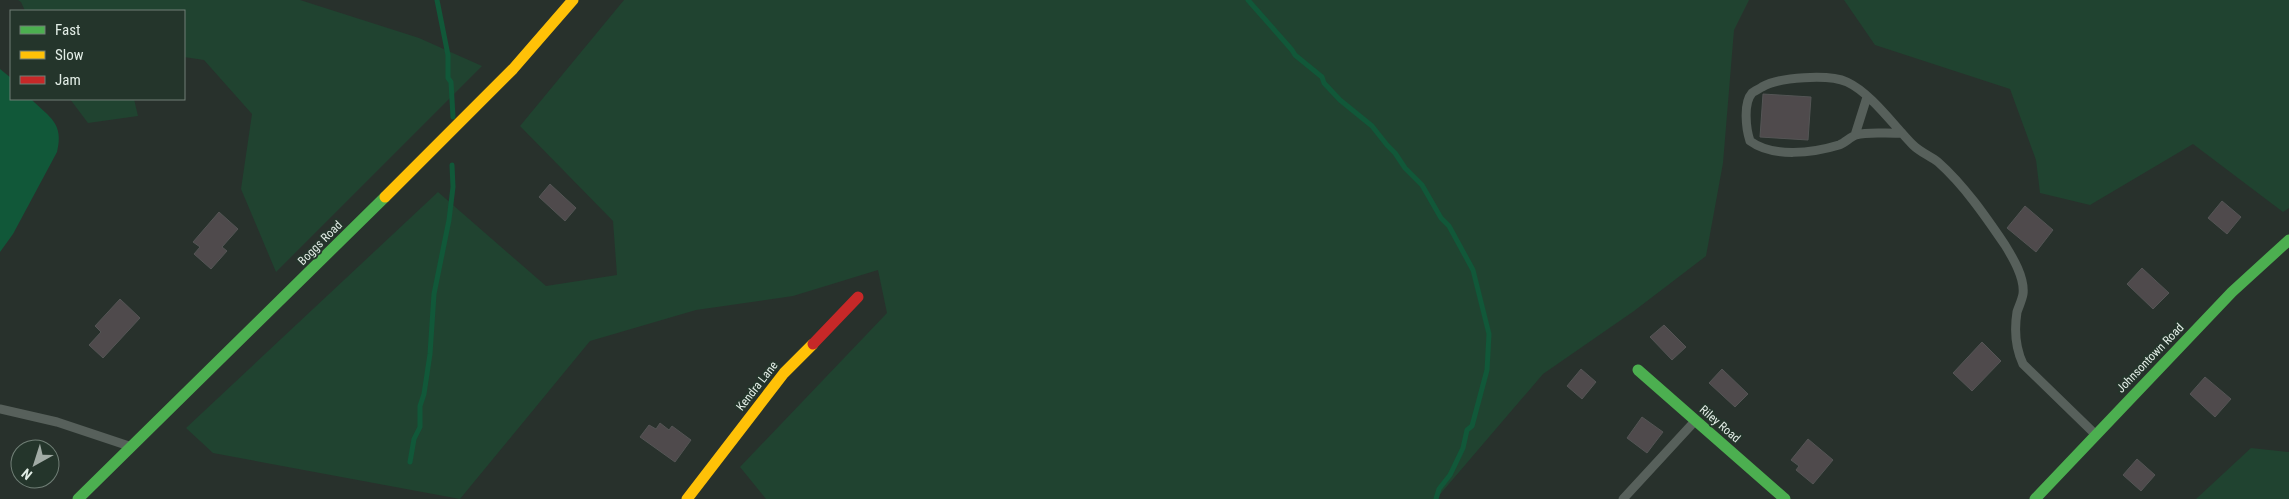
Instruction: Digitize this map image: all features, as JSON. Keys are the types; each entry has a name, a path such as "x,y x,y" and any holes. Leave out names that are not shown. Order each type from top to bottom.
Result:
{"street":[{"name":"Boggs Road","path":"78,499 265,318 555,24 573,0"},
{"name":"Johnsontown Road","path":"2035,499 2232,292 2289,240"},
{"name":"Kendra Lane","path":"686,499 789,368 858,296"},
{"name":"Riley Road","path":"1638,370 1785,499"}],"lane":[{"path":"1902,133 1855,135 1842,144 1815,152 1773,150 1757,146 1750,141 1748,135 1748,101 1752,92 1765,85 1788,80 1822,77 1847,82 1867,97 1902,133 1915,147 1937,162 1954,178 2005,245 2015,262 2024,293 2018,312 2014,336 2017,352 2023,364 2096,434"},
{"path":"1855,135 1867,97"},
{"path":"0,409 57,422 132,447"},
{"path":"1623,499 1695,420"}],"shaded area":[{"path":"18,0 300,0 419,38 482,66 276,272 241,189 252,114 204,60 185,57 185,10 25,10"},
{"path":"624,0 1749,0 1734,30 1723,163 1706,256 1634,311 1543,374 1436,499 766,499 740,467 887,313 878,270 793,296 696,310 590,341 460,499 213,453 186,428 438,192 546,286 617,275 613,221 520,126"},
{"path":"1844,0 2289,0 2289,208 2283,212 2193,144 2090,205 2040,193 2036,160 2010,89 1875,45"},
{"path":"0,69 10,77 10,100 32,100 54,122 59,134 59,142 57,152 13,234 0,252"},
{"path":"71,100 134,100 138,116 88,123"},
{"path":"2251,448 2289,452 2289,499 2196,499"}],"building":[{"path":"1763,94 1811,97 1808,140 1760,137"},
{"path":"550,184 576,208 565,221 539,197"},
{"path":"2222,201 2241,217 2227,234 2208,218"},
{"path":"2025,206 2053,230 2036,252 2007,228"},
{"path":"219,212 238,229 222,247 227,251 211,269 194,254 200,247 193,242"},
{"path":"2142,268 2169,293 2153,309 2127,284"},
{"path":"120,299 140,318 103,358 89,345 101,332 95,326"},
{"path":"1664,325 1686,347 1672,360 1650,337"},
{"path":"1982,342 2001,361 1972,391 1953,373"},
{"path":"1581,369 1596,382 1582,399 1567,386"},
{"path":"1722,369 1748,394 1735,407 1709,383"},
{"path":"2205,377 2231,399 2215,417 2190,394"},
{"path":"1642,417 1663,432 1647,453 1627,438"},
{"path":"660,423 669,430 672,426 691,440 675,462 640,437 649,425 656,429"},
{"path":"1808,439 1833,460 1813,484 1796,470 1799,466 1791,460"},
{"path":"2137,459 2155,475 2141,491 2123,475"}],"waterway":[{"path":"437,0 448,55 448,78 451,82 453,117"},
{"path":"1248,0 1295,55 1322,77 1324,83 1340,100 1372,126 1405,168 1422,185 1441,218 1449,226 1473,270 1489,334 1487,370 1472,426 1467,430 1463,448 1450,475 1439,489 1436,499"},
{"path":"410,462 414,439 420,427 420,406 424,394 430,354 434,294 449,220 453,187 452,165"}],"traffic: fast":[{"path":"78,499 385,197"},
{"path":"2035,499 2232,292 2289,240"},
{"path":"1638,370 1785,499"}],"traffic: slow":[{"path":"385,197 513,69 573,0"},
{"path":"687,499 784,373 813,344"}],"traffic: jam":[{"path":"813,344 858,297"}]}
